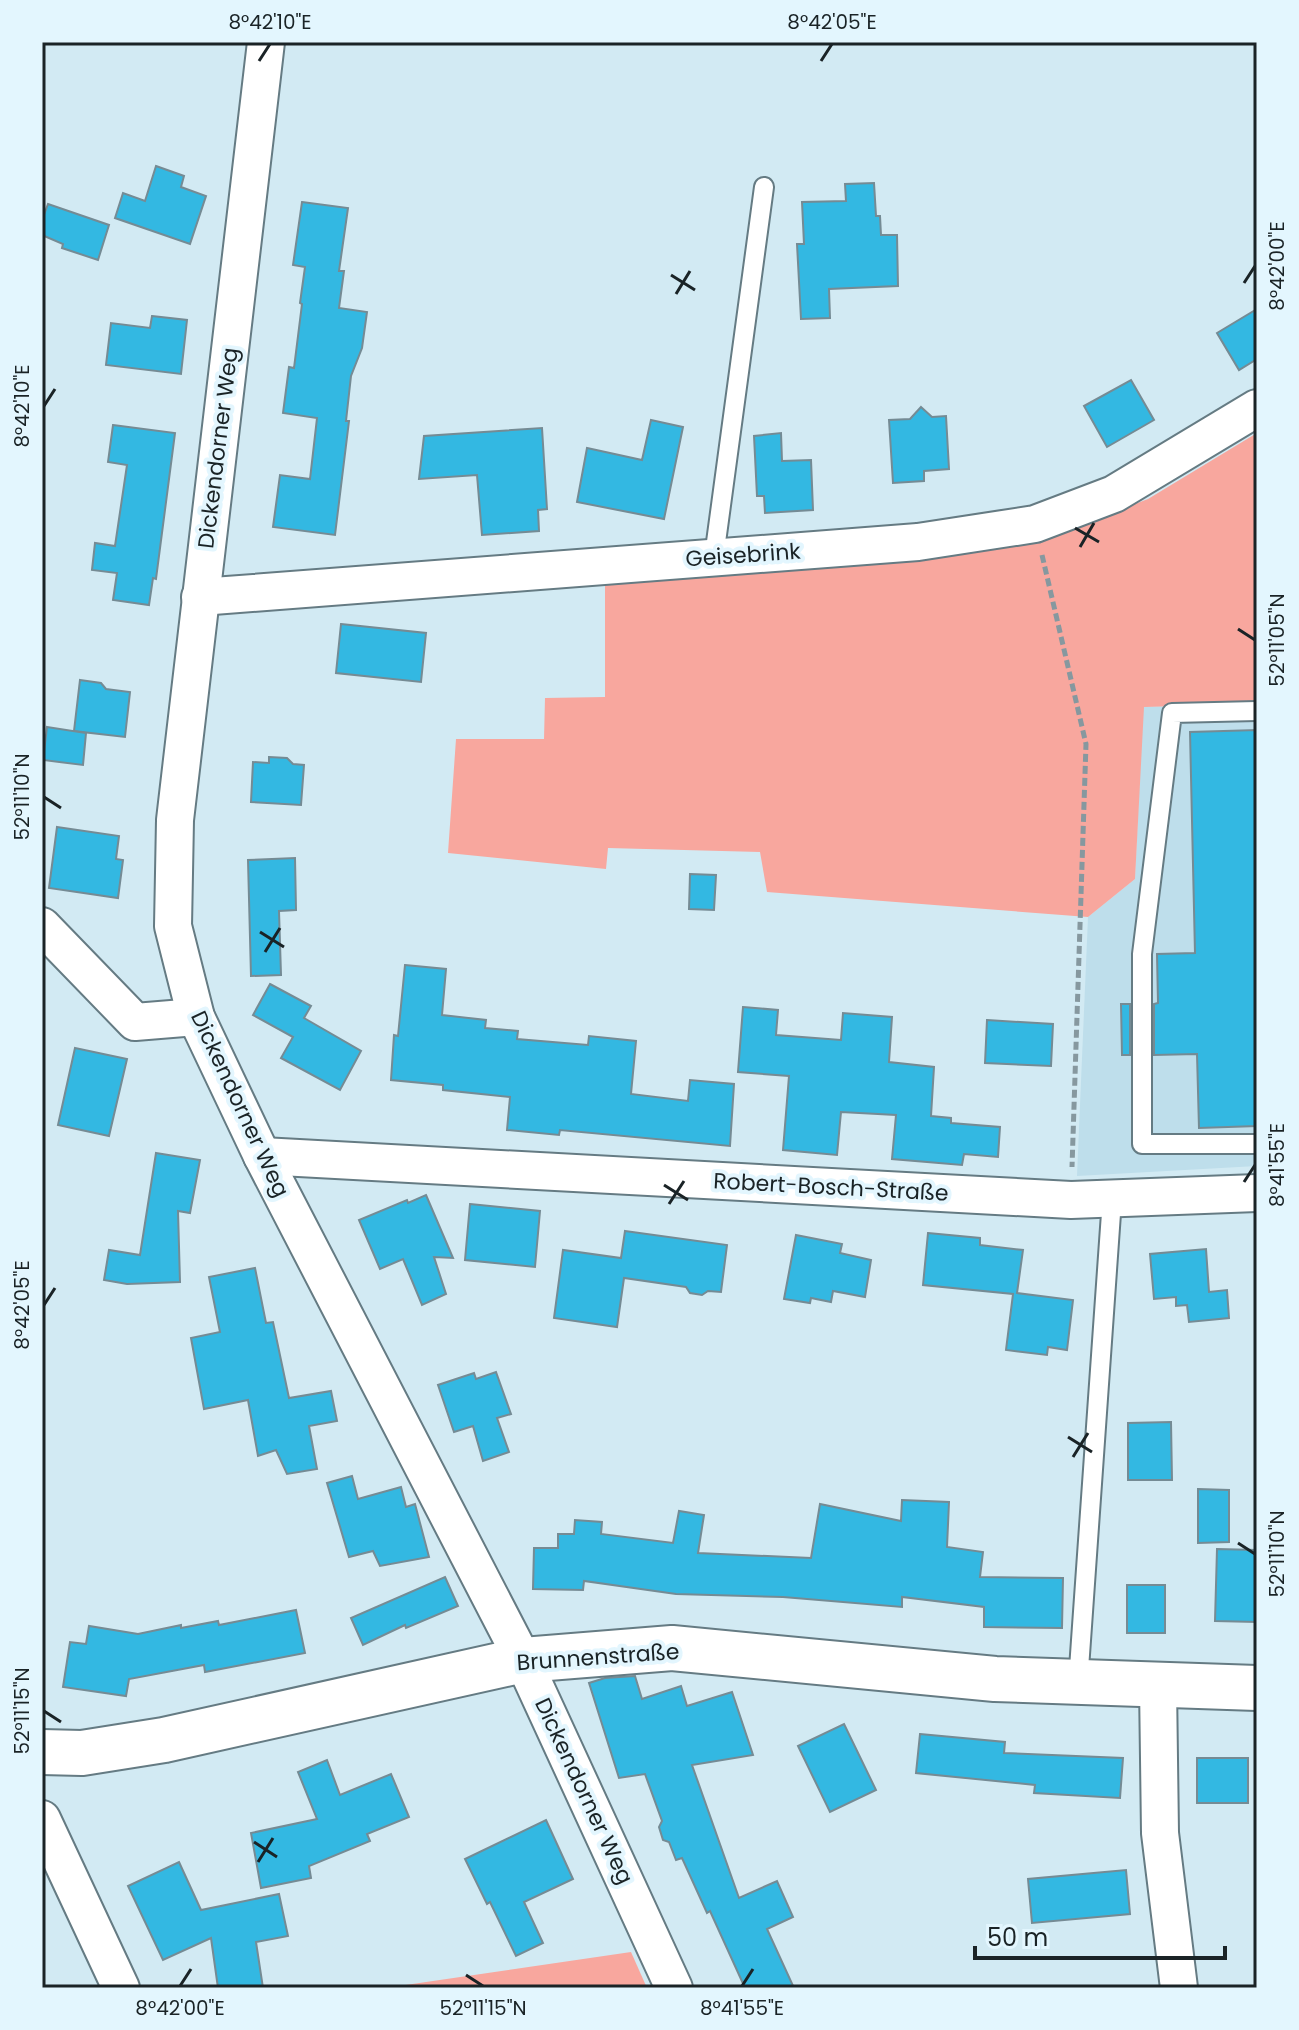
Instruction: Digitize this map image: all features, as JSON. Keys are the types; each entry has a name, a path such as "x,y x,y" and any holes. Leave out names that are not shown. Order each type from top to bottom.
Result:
{"street":[{"name":"Dickendorner Weg","path":"266,42 175,820 173,926 196,1017 262,1156 523,1660 674,1988"},
{"name":"Geisebrink","path":"200,597 918,542 1035,524 1114,494 1257,408"},
{"path":"42,926 135,1022 196,1017"},
{"name":"Robert-Bosch-Straße","path":"262,1156 1071,1200 1257,1193"},
{"name":"Brunnenstraße","path":"42,1752 82,1753 164,1740 523,1660 672,1648 995,1679 1257,1688"},
{"path":"1158,1685 1160,1833 1179,1988"},
{"path":"42,1819 121,1988"}],"lane":[{"path":"714,557 764,187"},
{"path":"1257,711 1172,713 1142,954 1142,1144 1257,1144"},
{"path":"1078,1683 1112,1199"}],"path":[{"path":"1035,524 1086,744 1071,1200"}],"shaded area":[{"path":"1257,433 1257,704 1144,707 1135,879 1088,917 767,892 760,852 608,848 606,869 448,853 456,739 544,739 545,698 605,697 605,574 1048,537 1148,499"},
{"path":"1257,704 1257,1166 1077,1176 1088,917 1135,879 1143,707"},
{"path":"631,1952 647,1988 385,1988"}],"building":[{"path":"156,166 184,176 181,187 206,196 190,244 115,218 123,193 145,201"},
{"path":"874,183 876,216 880,216 881,235 897,235 898,286 829,289 830,318 801,319 797,244 804,244 802,202 846,201 845,184"},
{"path":"302,202 348,208 339,271 344,271 339,308 367,312 362,348 351,376 346,421 349,421 335,535 273,527 280,475 310,479 317,418 283,413 289,367 294,368 302,304 305,267 293,265"},
{"path":"48,204 109,225 98,260 62,248 63,244 42,235 42,220"},
{"path":"1257,309 1257,359 1239,370 1217,333"},
{"path":"152,316 187,320 181,374 106,365 111,323 150,328"},
{"path":"1131,380 1154,420 1107,447 1084,406"},
{"path":"921,407 932,417 946,416 949,469 924,471 924,481 893,483 889,420 910,419"},
{"path":"651,420 683,427 664,519 577,502 587,448 642,460"},
{"path":"113,425 175,433 156,579 153,578 149,605 113,600 117,573 92,570 95,543 115,546 127,465 108,462"},
{"path":"542,428 547,509 538,510 539,531 482,535 477,475 419,479 424,436"},
{"path":"781,433 782,461 811,460 813,510 765,513 764,496 757,496 754,436"},
{"path":"341,624 426,633 421,682 336,673"},
{"path":"80,680 101,683 106,689 130,692 125,737 74,731"},
{"path":"47,727 86,733 83,765 43,760"},
{"path":"1257,730 1257,1126 1199,1128 1197,1054 1154,1055 1154,1004 1158,1003 1157,954 1195,953 1190,732"},
{"path":"269,757 287,758 293,764 304,765 301,805 251,802 253,762 269,763"},
{"path":"57,827 119,836 116,859 123,860 118,898 49,888"},
{"path":"295,858 296,910 279,911 281,975 251,976 248,860"},
{"path":"690,874 716,875 714,910 689,909"},
{"path":"405,965 446,969 442,1015 486,1020 485,1028 518,1031 517,1039 588,1045 589,1036 636,1041 631,1094 688,1101 690,1080 734,1084 730,1146 560,1130 559,1135 507,1130 510,1097 443,1090 443,1085 391,1080 394,1035 398,1036"},
{"path":"270,984 311,1006 304,1018 361,1051 340,1090 281,1058 293,1037 253,1015"},
{"path":"1121,1004 1130,1004 1130,1055 1122,1055"},
{"path":"743,1007 778,1010 776,1035 841,1040 843,1013 892,1017 889,1062 934,1067 931,1116 951,1118 951,1123 1000,1127 998,1157 964,1154 962,1165 892,1159 896,1115 841,1112 837,1155 783,1150 789,1076 738,1072"},
{"path":"987,1020 1053,1024 1051,1066 985,1063"},
{"path":"75,1048 127,1059 109,1136 58,1125"},
{"path":"156,1153 200,1160 190,1213 178,1211 180,1282 127,1284 104,1280 109,1250 140,1255"},
{"path":"426,1195 453,1258 434,1257 446,1294 422,1305 403,1259 380,1269 359,1220"},
{"path":"470,1204 540,1211 535,1267 465,1260"},
{"path":"625,1231 727,1245 721,1292 708,1291 702,1295 690,1293 686,1287 624,1278 617,1327 554,1318 563,1250 621,1258"},
{"path":"928,1233 980,1238 980,1245 1023,1250 1017,1293 1073,1300 1067,1350 1048,1347 1047,1355 1006,1350 1013,1294 923,1285"},
{"path":"796,1235 842,1244 840,1253 871,1260 865,1297 833,1291 831,1302 811,1298 810,1303 784,1299"},
{"path":"1206,1249 1209,1292 1227,1290 1229,1318 1189,1322 1187,1305 1176,1306 1176,1297 1154,1299 1150,1254"},
{"path":"255,1268 266,1323 273,1322 289,1398 331,1391 337,1421 309,1426 317,1469 287,1474 276,1450 258,1456 248,1400 204,1409 191,1338 220,1332 209,1277"},
{"path":"496,1372 511,1414 497,1418 509,1452 483,1461 473,1426 454,1432 438,1385 474,1373 476,1379"},
{"path":"1171,1422 1172,1480 1128,1480 1128,1423"},
{"path":"352,1476 358,1499 401,1487 406,1507 415,1504 429,1557 380,1566 373,1551 349,1557 327,1483"},
{"path":"1198,1489 1229,1490 1229,1542 1198,1543"},
{"path":"902,1500 949,1502 947,1547 983,1552 980,1577 1063,1578 1062,1628 984,1627 984,1607 902,1597 902,1607 783,1597 676,1594 584,1581 583,1590 533,1589 534,1548 558,1548 558,1534 574,1534 575,1520 602,1522 601,1534 673,1543 679,1511 704,1515 698,1553 811,1558 820,1504 901,1521"},
{"path":"1217,1549 1257,1550 1257,1622 1215,1621"},
{"path":"445,1577 458,1606 406,1628 405,1625 363,1645 351,1618"},
{"path":"1127,1585 1165,1585 1165,1633 1127,1633"},
{"path":"296,1610 305,1653 205,1672 204,1665 129,1679 126,1696 63,1687 70,1642 86,1644 89,1626 138,1634 181,1625 181,1628 218,1621 219,1625"},
{"path":"635,1676 642,1699 681,1686 687,1706 732,1692 753,1755 692,1765 739,1898 777,1881 793,1917 767,1929 794,1988 745,1988 682,1858 676,1860 669,1842 663,1840 659,1827 662,1821 645,1774 619,1778 589,1683 605,1678"},
{"path":"844,1724 876,1790 830,1812 798,1746"},
{"path":"920,1734 1005,1742 1004,1753 1123,1758 1120,1798 1034,1793 1035,1785 916,1773"},
{"path":"1197,1758 1248,1758 1248,1803 1197,1803"},
{"path":"327,1760 340,1795 391,1774 409,1817 367,1834 370,1841 309,1866 311,1878 261,1888 251,1833 317,1819 298,1772"},
{"path":"546,1820 573,1879 524,1902 543,1943 516,1956 465,1859"},
{"path":"179,1862 201,1910 279,1894 288,1936 256,1942 263,1988 218,1988 211,1938 163,1960 128,1886"},
{"path":"1126,1870 1130,1914 1032,1923 1028,1879"}]}
